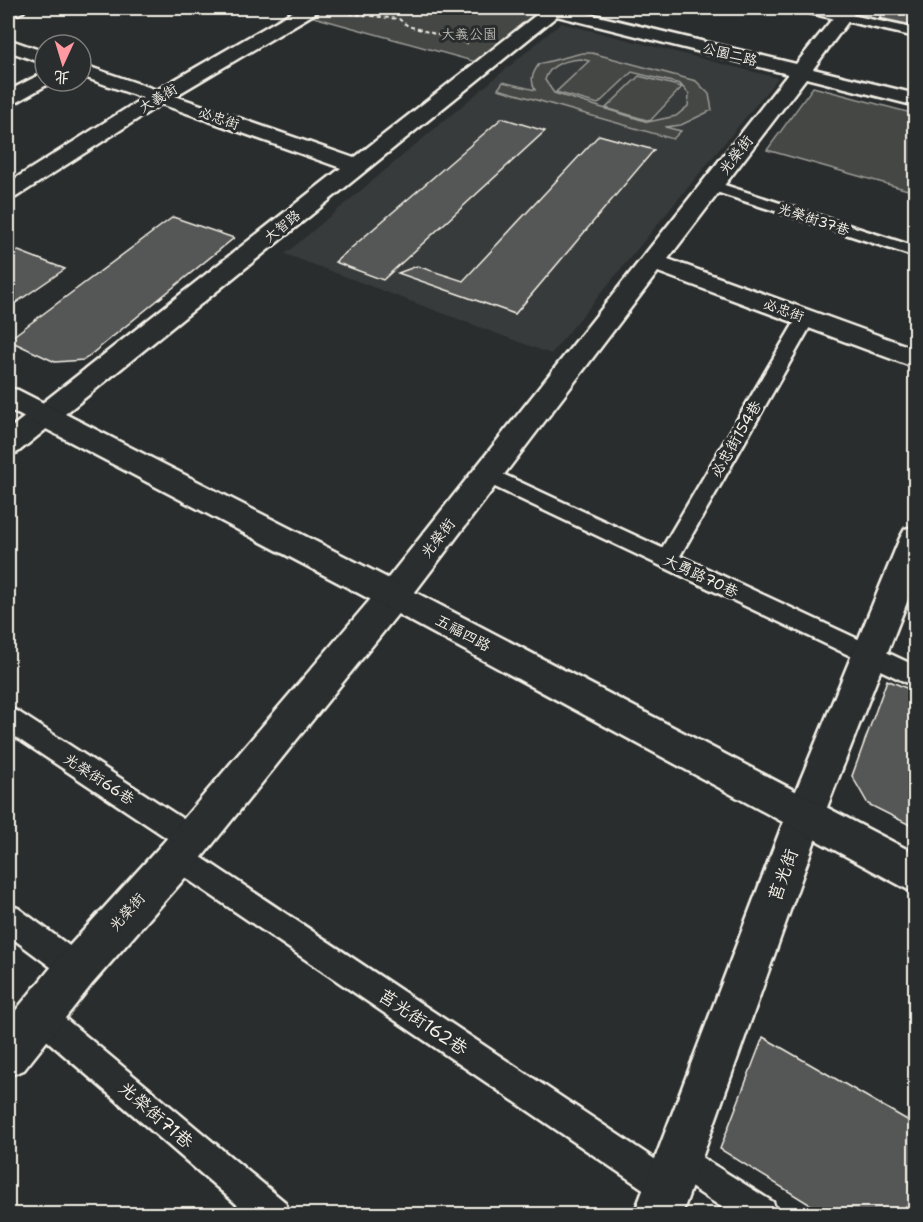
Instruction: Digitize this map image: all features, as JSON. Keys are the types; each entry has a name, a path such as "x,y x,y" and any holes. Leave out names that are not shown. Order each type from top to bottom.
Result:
{"street":[{"path":"8,12 17,8"},
{"path":"281,8 307,10"},
{"name":"公園二路","path":"552,8 915,100"},
{"name":"大智路","path":"8,445 552,8"},
{"name":"大義街","path":"8,192 159,97 307,10"},
{"name":"光榮街","path":"8,1054 77,969 184,848 393,596 846,12"},
{"path":"8,45 33,54"},
{"name":"必忠街","path":"93,74 357,166"},
{"path":"8,99 33,85"},
{"name":"必忠街","path":"653,262 915,359"},
{"name":"五福四路","path":"8,397 393,596 915,875"},
{"name":"莒光街","path":"669,1188 805,815 915,538"}],"lane":[{"path":"805,8 846,12 915,33"},
{"name":"光榮街37巷","path":"712,186 915,252"},
{"name":"必忠街154巷","path":"667,559 806,318"},
{"name":"大勇路70巷","path":"487,475 915,677"},
{"name":"光榮街66巷","path":"8,719 184,848"},
{"name":"莒光街162巷","path":"184,848 669,1188 761,1215"},
{"path":"8,918 77,969"},
{"name":"光榮街71巷","path":"39,1014 273,1215"}],"path":[{"path":"484,8 504,13"},
{"path":"335,12 399,19 408,26 470,45"}],"shaded area":[{"path":"561,23 778,78 551,354 285,254"}],"green space":[{"name":"大義公園","path":"281,8 503,8 536,15 476,62"},
{"path":"582,53 592,53 696,81 709,94 712,110 681,125 665,127 681,131 673,139 498,89 503,82 535,90 533,77 539,64","holes":["581,59 589,61 556,92 598,104 632,72 680,84 689,94 688,106 676,116 648,122 554,93 545,80 550,70 559,64"]},
{"path":"639,76 682,87 650,121 606,108"},
{"path":"813,87 915,114 915,192 767,150"}],"building":[{"path":"886,8 916,8 916,26 879,18"},
{"path":"502,118 545,131 383,280 335,262"},
{"path":"599,135 654,150 515,314 398,273 417,266 463,281"},
{"path":"173,217 234,238 84,360 55,362 8,340"},
{"path":"8,247 65,269 8,308"},
{"path":"887,680 916,692 916,828 868,804 852,776"},
{"path":"763,1037 916,1125 916,1214 825,1214 720,1149"}]}
